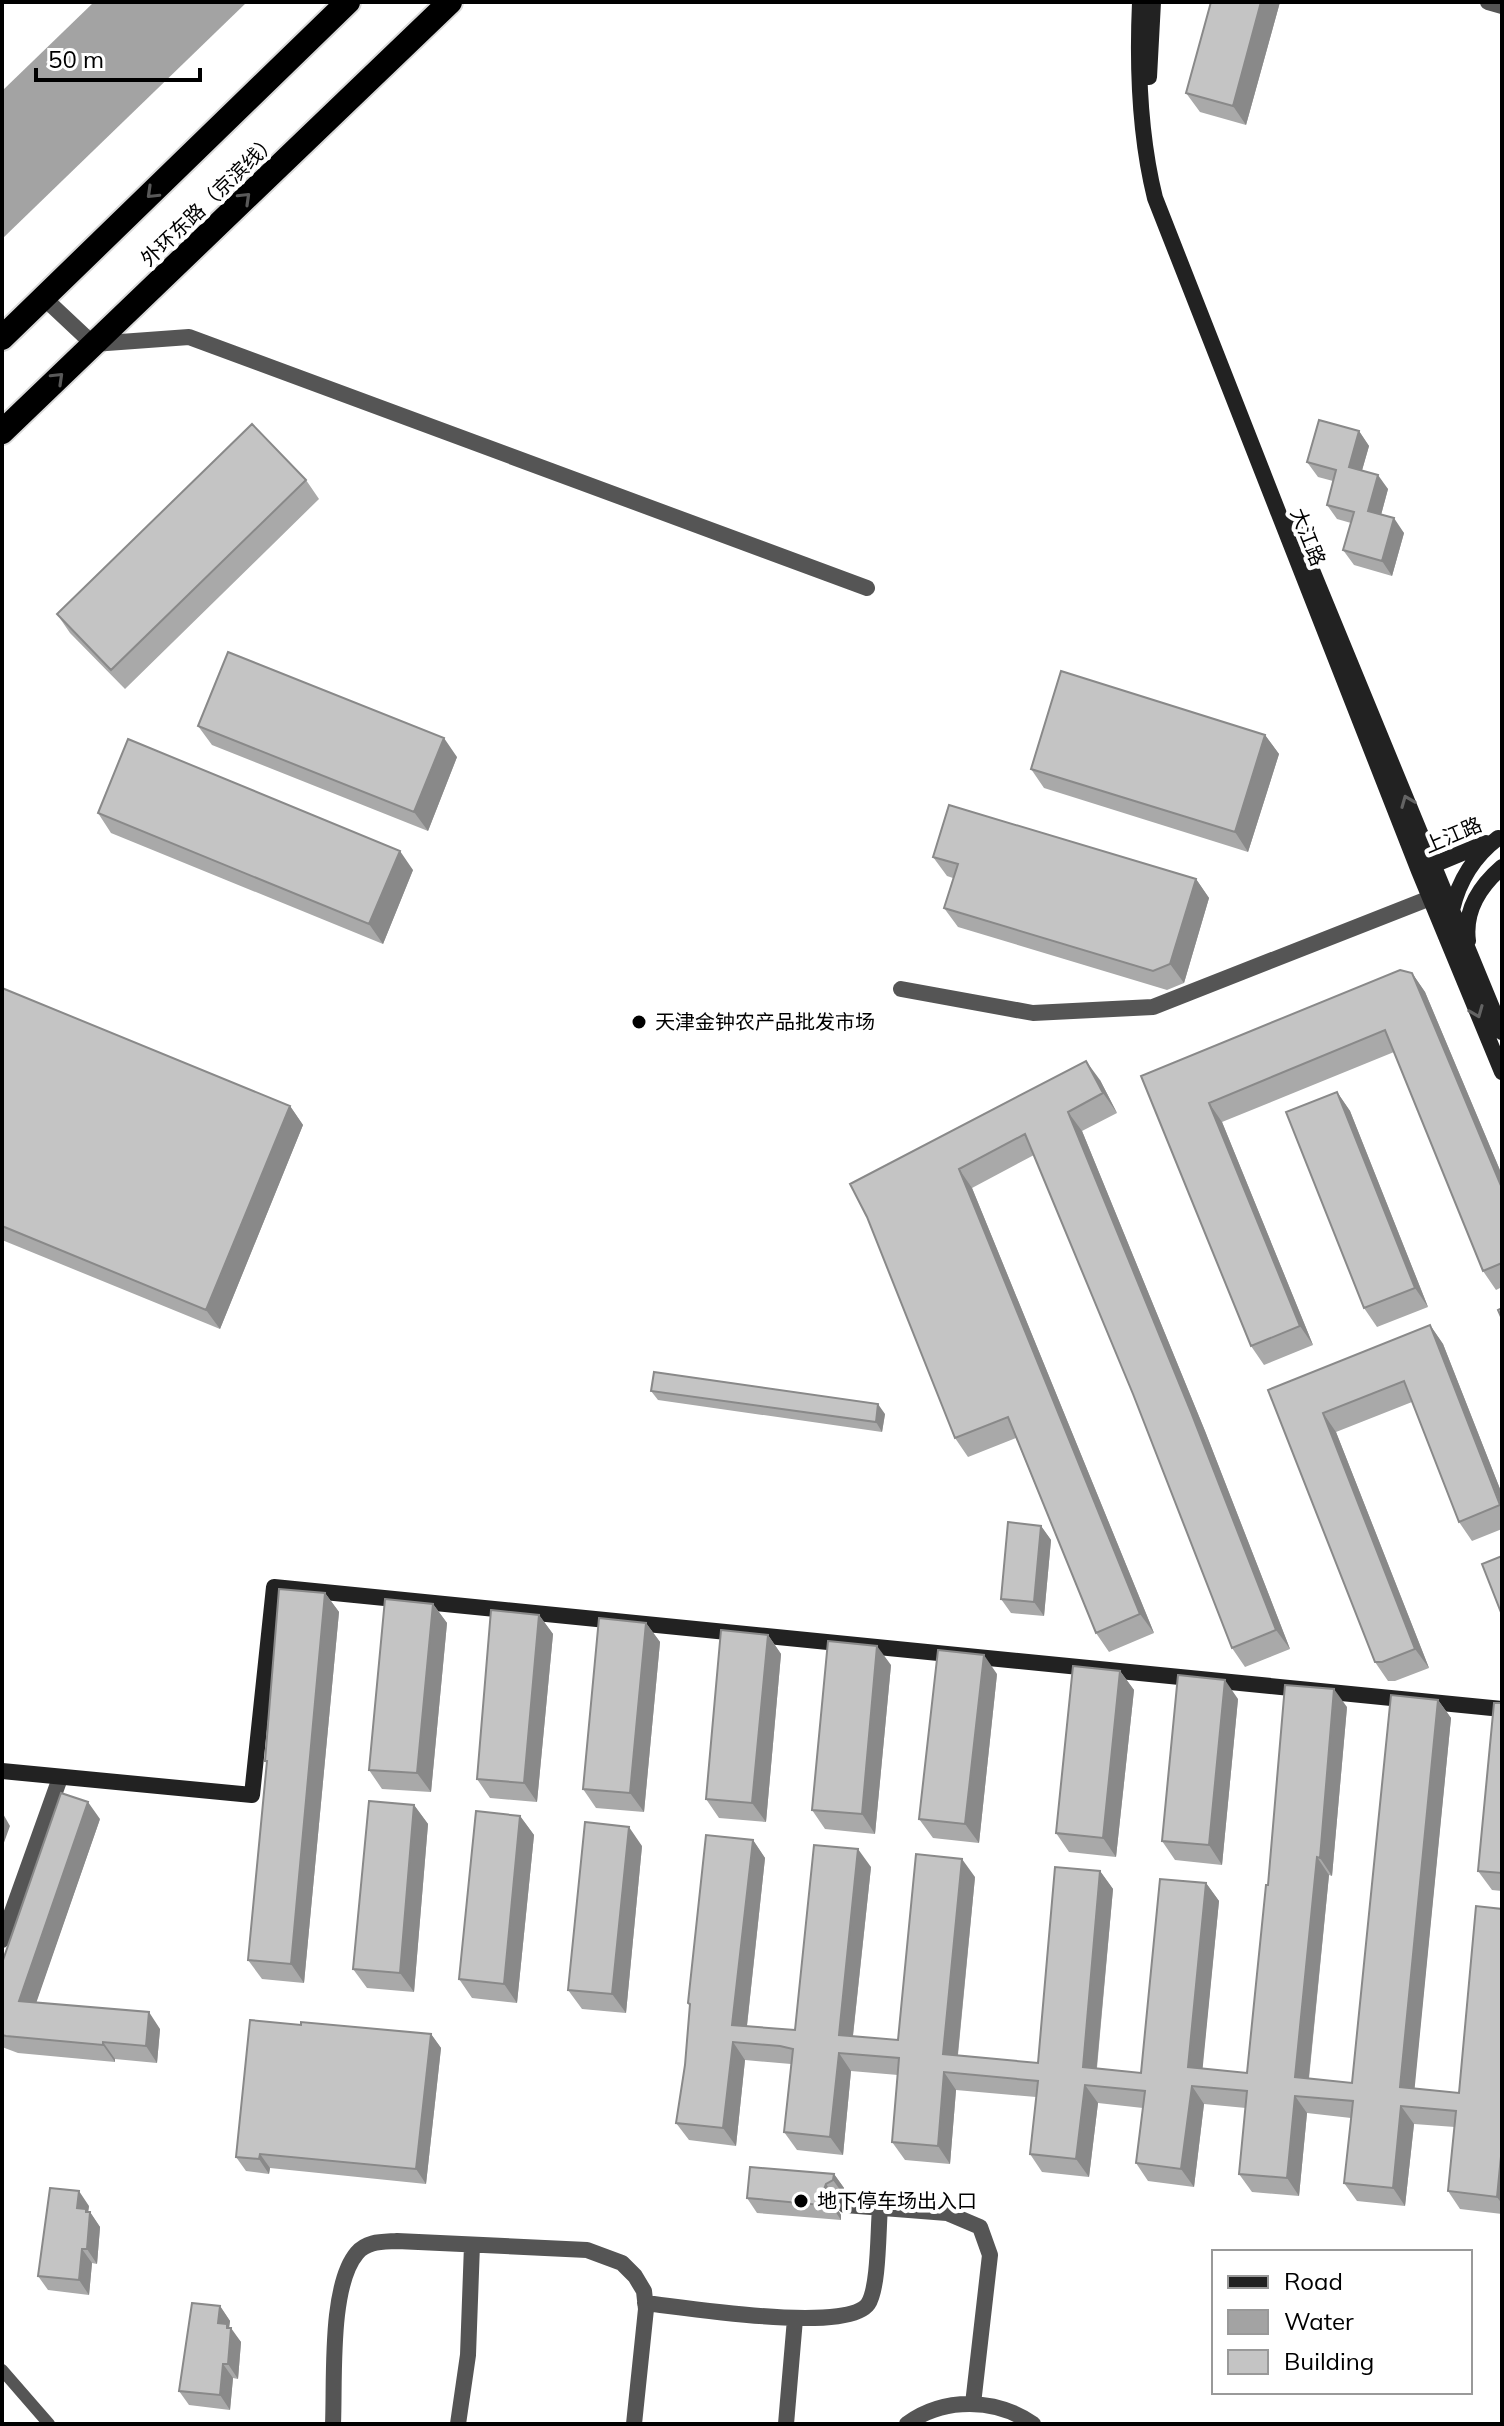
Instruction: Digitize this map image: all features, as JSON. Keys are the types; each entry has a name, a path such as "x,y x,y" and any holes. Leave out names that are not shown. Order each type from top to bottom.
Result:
{"highway":[{"path":"4,334 348,2"},
{"name":"外环东路（京滨线）","path":"2,432 450,2"}],"street":[{"name":"大江路","path":"1140,2 1139,83 1146,163 1155,198 1460,951 1502,1072"},
{"name":"大江路","path":"1153,2 1149,84 1152,141 1169,207 1426,868"},
{"path":"1488,2 1502,6"},
{"path":"44,298 93,344 189,337 867,588"},
{"path":"1460,951 1452,909 1462,881 1478,856 1500,837"},
{"name":"上江路","path":"1426,868 1500,837"},
{"path":"901,989 1033,1013 1153,1007 1502,865"},
{"path":"1460,951 1479,890 1502,865"},
{"name":"大江路","path":"1436,893 1452,909"},
{"name":"大江路","path":"1460,951 1502,1032"},
{"path":"2,1771 252,1795 274,1587 1502,1709"},
{"path":"2,1940 60,1778"},
{"path":"845,2205 947,2213 980,2227 990,2255 973,2404"},
{"path":"645,2303 795,2319 845,2316 858,2312 867,2305 874,2289 880,2208"},
{"path":"333,2424 338,2298 346,2272 357,2252 373,2242 385,2241 587,2250 622,2263 644,2291 645,2303 634,2424"},
{"path":"458,2424 468,2355 472,2245"},
{"path":"786,2424 795,2319"},
{"path":"907,2424 944,2406 973,2404 997,2407 1033,2424"}],"lane":[{"path":"2,2370 49,2424"}],"water":[{"path":"94,2 247,2 2,239 2,91"}],"building":[{"path":"1211,2 1261,2 1233,106 1186,93"},
{"path":"1319,420 1359,431 1349,467 1378,475 1368,511 1394,518 1382,561 1343,550 1354,512 1327,505 1336,470 1307,462"},
{"path":"252,424 306,480 111,670 57,614"},
{"path":"228,652 444,738 414,812 198,726"},
{"path":"1061,671 1265,735 1235,832 1031,769"},
{"path":"128,739 400,851 369,924 98,813"},
{"path":"949,805 1196,879 1170,964 1153,971 944,908 958,864 933,857"},
{"path":"1400,970 1412,973 1502,1188 1502,1263 1483,1271 1385,1030 1209,1103 1300,1326 1251,1346 1141,1076"},
{"path":"2,988 290,1106 206,1310 2,1226"},
{"path":"1086,1061 1103,1093 1068,1112 1276,1630 1232,1648 1133,1394 1025,1134 959,1169 1140,1614 1096,1633 1008,1417 955,1438 867,1217 850,1184"},
{"path":"1337,1092 1415,1288 1364,1308 1286,1112"},
{"path":"1430,1325 1500,1505 1459,1522 1404,1381 1323,1413 1415,1649 1375,1662 1268,1390"},
{"path":"654,1372 878,1404 876,1422 651,1391"},
{"path":"1008,1522 1041,1526 1034,1602 1001,1599"},
{"path":"1502,1556 1502,1615 1482,1564"},
{"path":"279,1589 325,1593 291,1964 248,1960"},
{"path":"385,1599 433,1604 417,1773 369,1770"},
{"path":"491,1610 539,1615 524,1783 477,1779"},
{"path":"599,1618 646,1623 630,1793 583,1789"},
{"path":"721,1630 768,1635 752,1803 706,1799"},
{"path":"828,1641 877,1646 862,1814 812,1810"},
{"path":"938,1650 984,1655 965,1824 919,1819"},
{"path":"1073,1666 1120,1671 1103,1838 1056,1833"},
{"path":"1178,1675 1225,1680 1209,1845 1162,1841"},
{"path":"1285,1685 1334,1689 1320,1858 1317,1857 1295,2077 1352,2083 1391,1695 1438,1700 1400,2087 1459,2093 1476,1906 1502,1909 1502,2146 1497,2197 1448,2191 1456,2111 1401,2106 1393,2188 1344,2183 1353,2101 1295,2096 1287,2178 1239,2174 1247,2091 1192,2086 1181,2169 1136,2163 1145,2091 1085,2085 1076,2159 1030,2154 1038,2081 944,2072 938,2146 892,2142 899,2058 839,2053 830,2137 784,2132 793,2049 780,2046 733,2042 723,2128 676,2123 685,2065 688,2003 706,1835 753,1840 732,2025 795,2030 814,1845 858,1849 839,2035 898,2040 916,1854 962,1859 943,2054 1038,2063 1055,1867 1100,1871 1083,2067 1141,2073 1160,1879 1206,1883 1188,2067 1247,2073 1268,1885"},
{"path":"1494,1703 1502,1703 1502,1873 1478,1871"},
{"path":"61,1793 88,1802 19,2001 149,2012 146,2046 2,2035 2,1963"},
{"path":"369,1801 414,1805 400,1973 353,1969"},
{"path":"476,1811 520,1816 504,1984 459,1979"},
{"path":"585,1822 629,1827 612,1994 568,1990"},
{"path":"250,2020 431,2034 416,2169 260,2154 259,2159 236,2157"},
{"path":"750,2167 834,2174 833,2180 824,2189 831,2206 747,2198"},
{"path":"50,2188 79,2191 77,2208 90,2212 87,2249 82,2249 79,2280 38,2276"},
{"path":"192,2303 220,2306 218,2323 231,2328 228,2364 223,2364 220,2395 179,2391"}],"place":[{"name":"天津金钟农产品批发市场","path":"639,1022"},
{"name":"地下停车场出入口","path":"801,2201"}]}
